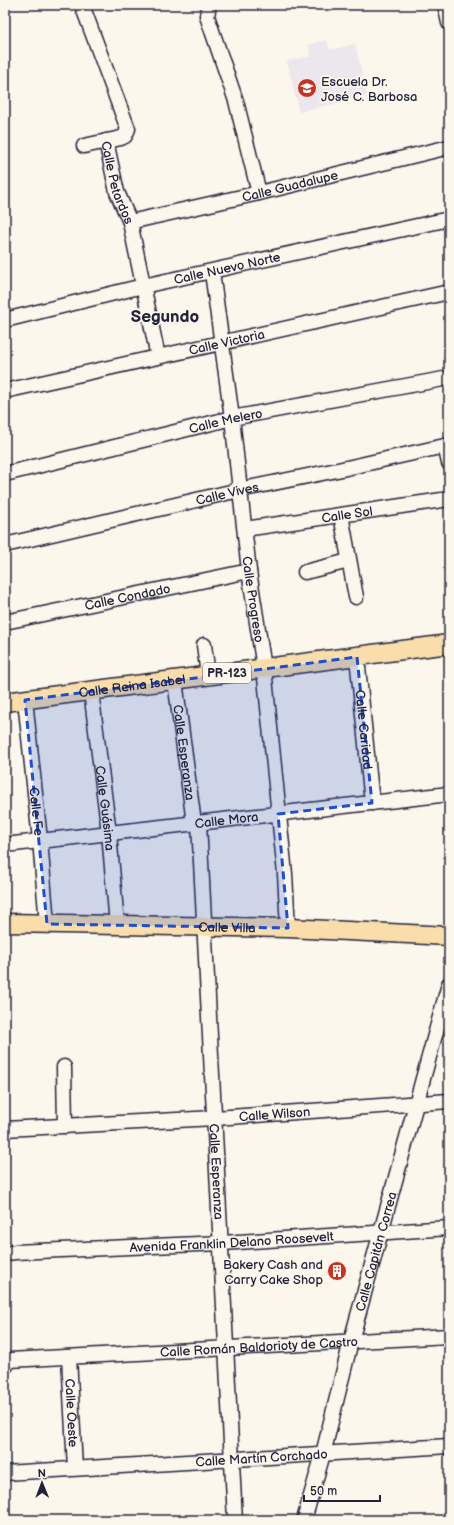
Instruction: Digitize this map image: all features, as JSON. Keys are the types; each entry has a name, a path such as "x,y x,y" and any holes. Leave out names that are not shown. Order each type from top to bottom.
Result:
{"main road":[{"name":"Calle Reina Isabel","path":"5,702 449,644"},
{"name":"Calle Villa","path":"5,923 288,928 449,936"}],"street":[{"name":"Calle Petardos","path":"82,5 128,130 125,136 106,141 117,192 130,222 158,356"},
{"path":"209,5 207,16 236,101 259,193"},
{"path":"445,5 449,23"},
{"path":"84,146 106,141"},
{"name":"Calle Guadalupe","path":"130,222 259,193 449,147"},
{"name":"Calle Nuevo Norte","path":"5,320 143,286 449,219"},
{"name":"Calle Progreso","path":"212,272 232,418 239,490 246,529 249,570 264,668 285,874 288,928"},
{"name":"Calle Victoria","path":"5,391 449,292"},
{"name":"Calle Melero","path":"5,474 232,418 449,378"},
{"path":"447,445 449,463"},
{"name":"Calle Vives","path":"5,545 239,490 342,469 447,445"},
{"name":"Calle Sol","path":"246,529 449,499"},
{"path":"341,515 356,598"},
{"path":"305,572 349,561"},
{"name":"Calle Condado","path":"5,622 249,570"},
{"path":"204,645 208,675"},
{"name":"Calle Caridad","path":"357,657 372,803"},
{"name":"Calle Esperanza","path":"175,681 196,823 204,926 222,1243 235,1520"},
{"name":"Calle Guásima","path":"91,691 109,833 117,926"},
{"name":"Calle Fe","path":"25,700 40,840 47,924"},
{"name":"Calle Mora","path":"5,845 449,794"},
{"name":"Calle Capitán Correa","path":"304,1520 324,1454 351,1340 382,1232 449,984"},
{"path":"64,1067 65,1126"},
{"name":"Calle Wilson","path":"5,1129 215,1118 449,1101"},
{"name":"Avenida Franklin Delano Roosevelt","path":"8,1252 222,1243 449,1228"},
{"name":"Calle Román Baldorioty de Castro","path":"5,1367 10,1360 227,1349 351,1340 449,1336"},
{"name":"Calle Oeste","path":"69,1357 75,1468"},
{"name":"Calle Martín Corchado","path":"5,1473 449,1446"}],"highlighted area":[{"path":"357,657 372,803 278,814 288,928 47,924 25,700"}],"shaded area":[{"path":"327,40 330,50 355,44 367,96 299,112 287,61 311,56 308,45"}],"place":[{"name":"Escuela Dr. José C. Barbosa","path":"307,88"},
{"name":"Bakery Cash and Carry Cake Shop","path":"337,1271"}],"district":[{"name":"Segundo","path":"165,316"}]}
